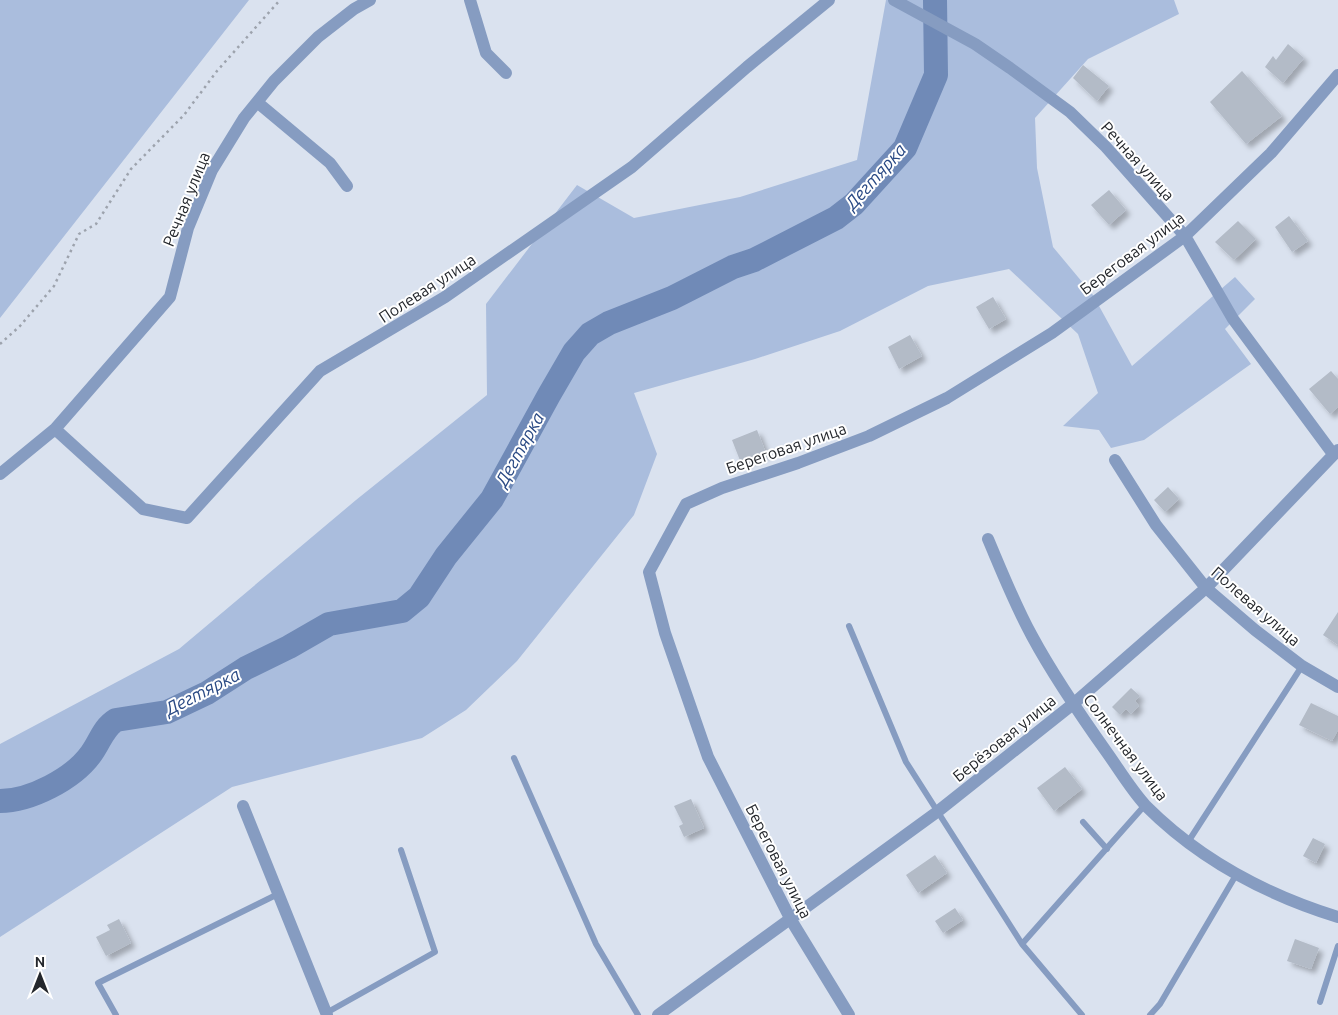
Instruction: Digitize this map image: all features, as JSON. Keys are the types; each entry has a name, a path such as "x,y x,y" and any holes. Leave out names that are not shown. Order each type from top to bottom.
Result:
{"street":[{"name":"Речная улица","path":"0,474 55,429 170,297 188,228 212,170 244,118 274,81 318,37 370,0"},
{"path":"470,0 486,54 506,73"},
{"name":"Полевая улица","path":"55,429 143,509 187,518 320,371 384,335 452,292 632,168 747,67 829,0"},
{"name":"Речная улица","path":"894,0 975,44 1070,112 1106,147 1184,236 1233,319 1336,452"},
{"name":"Береговая улица","path":"849,1015 791,920 708,757 666,634 649,572 686,504 722,488 798,463 869,436 947,398 1052,333 1184,236 1271,153 1338,75"},
{"path":"257,102 330,163 347,186"},
{"name":"Берёзовая улица","path":"658,1015 937,812 1073,704 1206,588 1336,452"},
{"name":"Полевая улица","path":"1115,460 1156,525 1206,588 1255,630 1302,666 1338,687"},
{"name":"Солнечная улица","path":"988,539 1011,595 1032,636 1073,704 1145,805 1188,842 1236,875 1294,903 1338,917"},
{"path":"243,806 327,1014"}],"lane":[{"path":"849,626 906,762 1022,944 1082,1015"},
{"path":"1188,842 1302,666"},
{"path":"514,758 596,944 638,1015"},
{"path":"1022,944 1145,805"},
{"path":"1083,822 1107,849"},
{"path":"327,1014 435,952 401,850"},
{"path":"1150,1015 1160,1004 1236,875"},
{"path":"116,1015 98,983 278,894"},
{"path":"1320,1002 1338,946"}],"path":[{"path":"0,344 20,326 54,286 79,234 96,224 131,170 184,115 217,71 280,0"}],"shaded area":[{"path":"0,0 249,0 0,318"},
{"path":"886,0 1174,0 1179,14 1088,59 1035,118 1037,168 1053,247 1093,295 1132,366 1235,277 1255,299 1225,329 1251,364 1144,440 1111,448 1099,430 1063,426 1098,393 1078,334 1009,269 928,286 840,331 755,359 634,393 657,454 634,515 517,661 466,710 422,738 232,787 0,937 0,744 179,649 356,500 487,395 486,304 577,185 634,218 740,197 857,160"}],"building":[{"path":"1288,44 1304,58 1283,83 1265,67 1273,56 1276,60"},
{"path":"1083,65 1109,86 1097,101 1073,78"},
{"path":"1242,71 1282,116 1246,144 1210,102"},
{"path":"1109,190 1126,210 1109,225 1091,205"},
{"path":"1289,216 1308,241 1292,252 1275,227"},
{"path":"1238,221 1256,239 1234,260 1215,242"},
{"path":"993,297 1006,319 989,329 976,307"},
{"path":"910,335 922,356 899,369 888,347"},
{"path":"1331,371 1338,379 1338,407 1330,414 1309,389"},
{"path":"757,430 766,453 741,463 732,440"},
{"path":"1168,487 1179,499 1165,512 1154,500"},
{"path":"1338,612 1338,645 1323,635"},
{"path":"1131,688 1140,696 1135,701 1139,706 1131,714 1126,709 1120,715 1112,707"},
{"path":"1311,703 1338,716 1338,730 1332,741 1299,725"},
{"path":"1065,767 1082,789 1054,811 1037,788"},
{"path":"691,799 704,828 684,837 679,826 683,824 674,806"},
{"path":"1313,838 1325,844 1316,863 1303,856"},
{"path":"935,855 947,873 918,893 906,875"},
{"path":"955,908 963,920 943,933 935,921"},
{"path":"119,919 131,943 106,956 96,937 110,930 107,925"},
{"path":"1295,939 1319,948 1311,969 1287,961"}],"waterway":[{"name":"Дегтярка","path":"0,801 12,800 37,793 62,780 83,763 105,731 116,720 167,712 207,693 246,668 289,647 329,624 402,611 419,597 446,556 492,499 574,352 590,334 609,323 672,298 733,267 754,260 836,218 854,204 905,148 936,75 935,0"}]}
